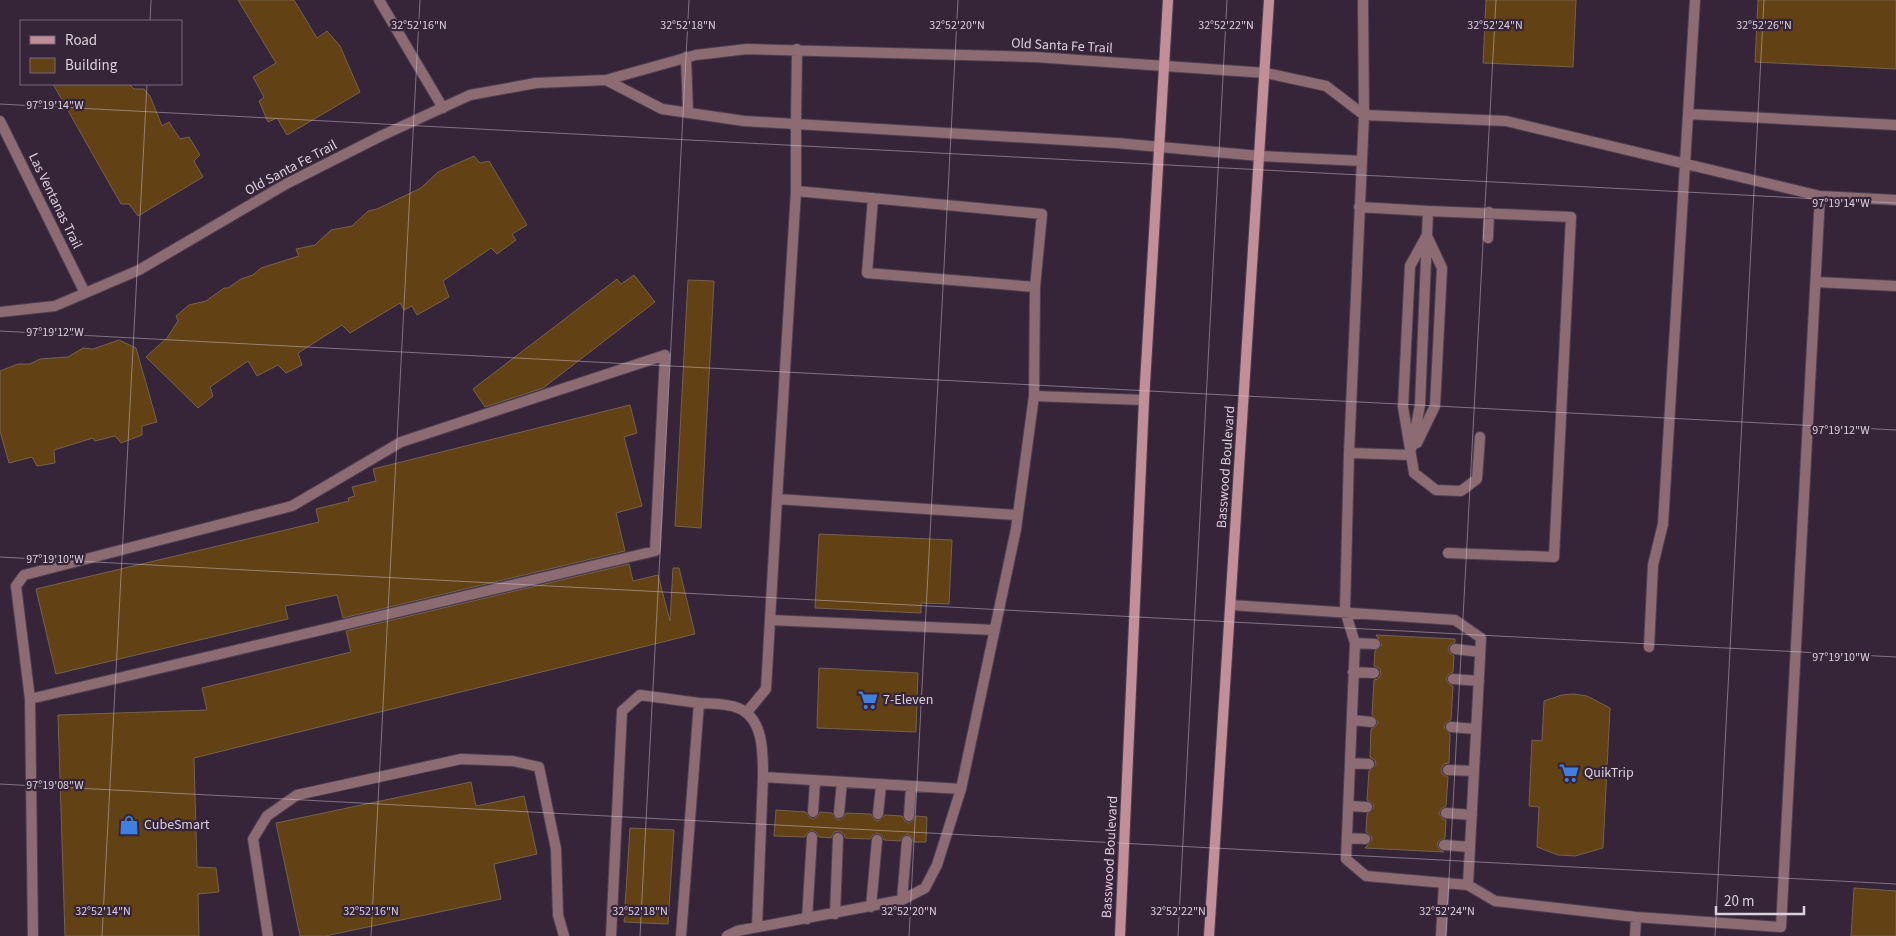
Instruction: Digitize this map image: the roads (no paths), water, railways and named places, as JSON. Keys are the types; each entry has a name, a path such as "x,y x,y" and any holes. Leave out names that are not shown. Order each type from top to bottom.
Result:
{"main road":[{"name":"Basswood Boulevard","path":"1120,936 1144,400 1168,0"},
{"name":"Basswood Boulevard","path":"1209,936 1266,72 1269,0"}],"street":[{"path":"379,0 443,108"},
{"path":"1363,0 1364,115 1349,453 1345,611 1355,643 1346,860 1366,876 1468,885 1495,901 1782,932 1820,196"},
{"path":"1649,647 1653,565 1664,524 1695,0"},
{"name":"Old Santa Fe Trail","path":"0,312 55,306 139,270 286,184 470,95 536,83 606,80 686,57 747,49 797,49 1035,57 1266,72 1326,86 1364,115"},
{"path":"747,712 766,689 796,190 797,49"},
{"path":"686,57 688,112"},
{"name":"Old Santa Fe Trail","path":"606,80 662,109 744,121 1160,146 1260,156 1362,161"},
{"path":"1688,114 1896,125"},
{"path":"1364,115 1506,121 1820,196 1896,200"},
{"name":"Las Ventanas Trail","path":"0,121 85,292"},
{"path":"727,936 758,927 902,900 925,888 937,865 961,789 1016,529 1016,515 1034,396 1036,287 1042,214 796,190"},
{"path":"873,198 867,273 1036,287"},
{"path":"1359,206 1571,217 1554,557 1448,553"},
{"path":"1410,455 1420,405 1428,210"},
{"path":"1488,238 1489,212"},
{"path":"1410,455 1435,406 1442,268 1427,235"},
{"path":"1427,235 1410,266 1403,406 1414,473 1436,490 1461,491 1477,479 1480,437"},
{"path":"1816,282 1896,286"},
{"path":"30,699 655,551 665,355 401,442 292,506 24,575 16,586 30,699 33,936"},
{"path":"1034,396 1144,400"},
{"path":"1349,453 1410,455"},
{"path":"777,499 1016,515"},
{"path":"1231,605 1345,611 1455,620 1481,638 1468,885"},
{"path":"770,620 995,630"},
{"path":"1355,643 1376,644"},
{"path":"1455,649 1480,652"},
{"path":"1353,672 1374,673"},
{"path":"1453,679 1479,681"},
{"path":"611,936 622,711 640,695 736,707 747,712 763,742 758,927"},
{"path":"681,936 699,703"},
{"path":"1352,720 1371,722"},
{"path":"1450,727 1476,729"},
{"path":"268,936 253,839 267,816 297,795 461,759 513,762 539,767 556,849 558,914 564,936"},
{"path":"1350,763 1369,764"},
{"path":"1448,770 1474,771"},
{"path":"763,777 881,786 961,789"},
{"path":"813,812 815,780"},
{"path":"840,813 842,782"},
{"path":"878,814 881,786"},
{"path":"908,816 910,787"},
{"path":"1349,806 1367,807"},
{"path":"1446,813 1472,814"},
{"path":"807,919 812,837"},
{"path":"835,914 838,838"},
{"path":"1347,838 1365,839"},
{"path":"871,907 877,840"},
{"path":"902,900 907,841"},
{"path":"1444,844 1470,847"},
{"path":"1441,936 1444,882"},
{"path":"1635,936 1636,917"}],"place":[{"name":"7-Eleven","path":"868,700"},
{"name":"QuikTrip","path":"1569,773"},
{"name":"CubeSmart","path":"129,825"}]}
